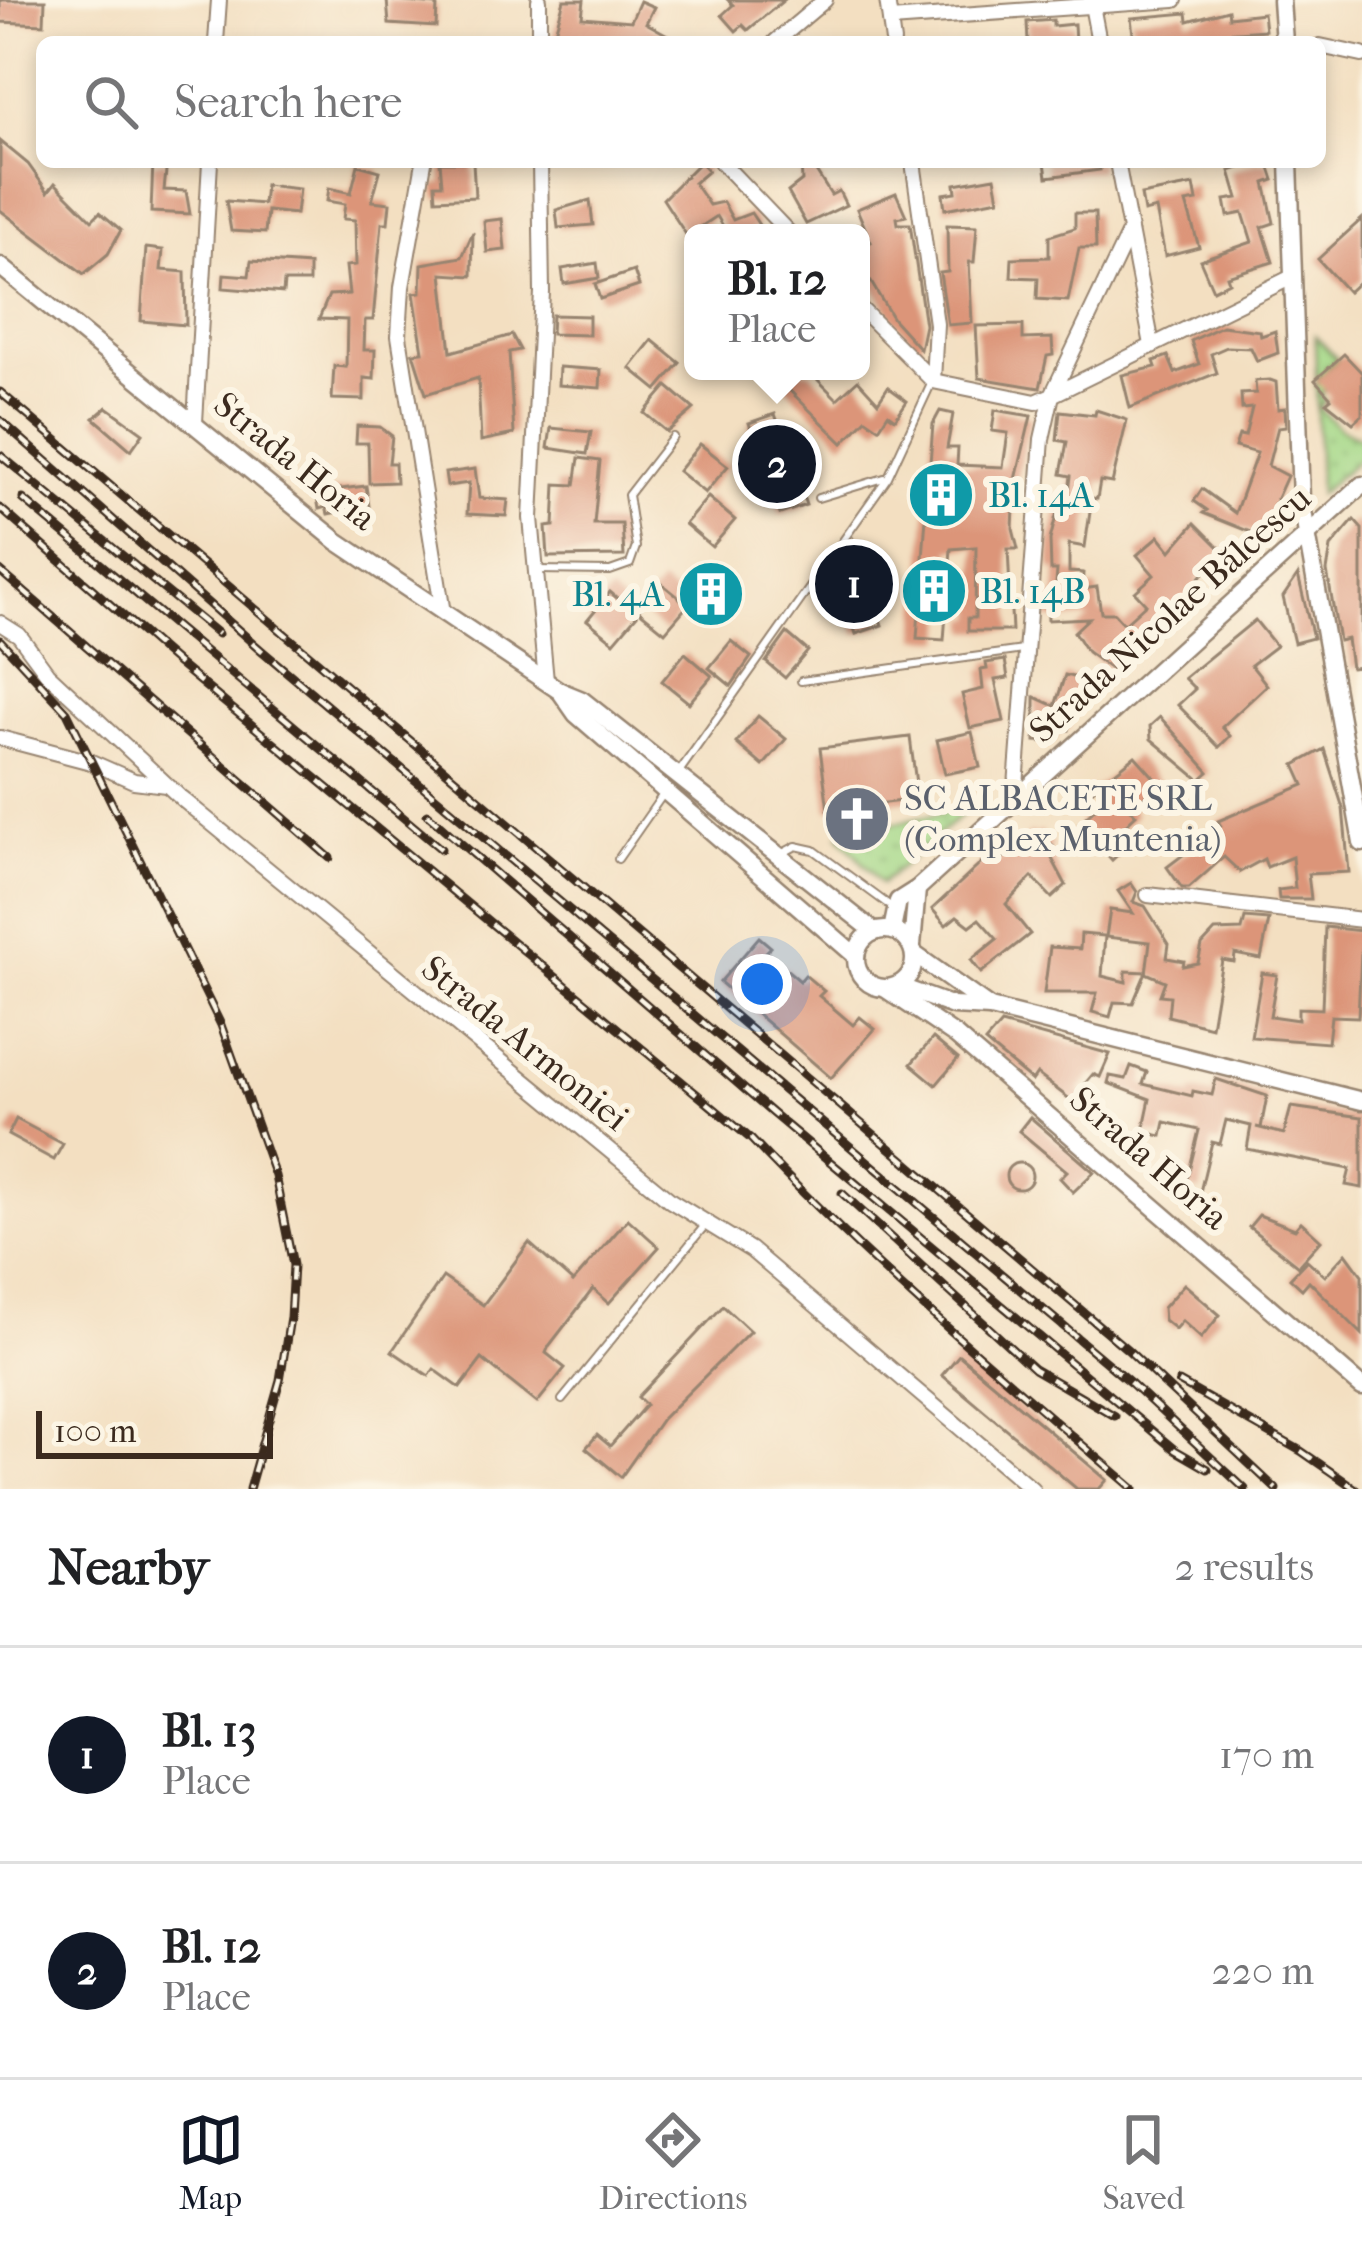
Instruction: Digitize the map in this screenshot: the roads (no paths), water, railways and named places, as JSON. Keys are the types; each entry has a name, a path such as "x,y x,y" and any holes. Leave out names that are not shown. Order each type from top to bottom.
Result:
{"street":[{"path":"216,36 219,0"},
{"path":"538,36 539,0"},
{"path":"782,36 825,0"},
{"path":"886,0 892,36"},
{"path":"890,20 1175,0"},
{"path":"1281,0 1288,36"},
{"path":"1091,3 1098,36"},
{"path":"1326,47 1362,55"},
{"path":"195,422 210,168"},
{"path":"423,168 402,287 399,337 443,613"},
{"path":"540,168 542,292 530,495 535,570 553,686"},
{"path":"727,168 780,224"},
{"path":"914,168 936,324 933,381"},
{"path":"1118,168 1152,345"},
{"path":"1289,168 1305,534 1362,843"},
{"path":"1015,800 1042,440 1052,395 1128,235"},
{"name":"Strada Horia","path":"0,266 337,541 553,686 582,700 779,856 883,931"},
{"path":"870,318 933,381 1036,402 1294,276"},
{"name":"Strada Nicolae Bălcescu","path":"893,908 1362,484"},
{"name":"Strada Armoniei","path":"0,623 19,635 47,673 166,785 670,1201 710,1220 1032,1489"},
{"name":"Strada Horia","path":"553,686 576,714 856,956"},
{"path":"0,738 91,762 134,781 166,785"},
{"path":"892,987 912,971 917,889"},
{"path":"1148,895 1362,920"},
{"path":"893,908 883,931 856,956 866,982 953,1006 990,1008 1362,1101"},
{"path":"883,931 990,1008"},
{"name":"Strada Horia","path":"892,987 956,1036 1362,1388"}],"lane":[{"path":"618,859 888,477 933,381"},
{"path":"535,570 610,571 629,564 636,547 628,495 673,437"},
{"path":"818,498 888,477"},
{"path":"801,681 1023,650"},
{"path":"779,856 796,846 814,850 893,908"},
{"path":"562,1400 710,1220"}],"railway":[{"path":"0,392 1128,1350 1276,1489"},
{"path":"0,420 261,650 1132,1384 1245,1489"},
{"path":"0,455 218,634"},
{"path":"23,499 441,849"},
{"path":"0,508 176,662 751,1139 890,1275 1134,1489"},
{"path":"0,571 330,858"},
{"path":"0,640 67,712 221,1025 275,1176 293,1265 290,1318 280,1380 249,1489"},
{"path":"427,814 772,1113 1175,1450 1208,1469"},
{"path":"842,1193 1034,1369 1115,1416"},
{"path":"1179,1382 1301,1451 1356,1489"}],"place":[{"name":"Bl. 12","path":"777,464"},
{"name":"Bl. 14A","path":"941,495"},
{"name":"Bl. 13","path":"854,584"},
{"name":"Bl. 14B","path":"934,591"},
{"name":"Bl. 4A","path":"711,594"},
{"name":"SC ALBACETE SRL (Complex Muntenia)","path":"857,819"}]}
